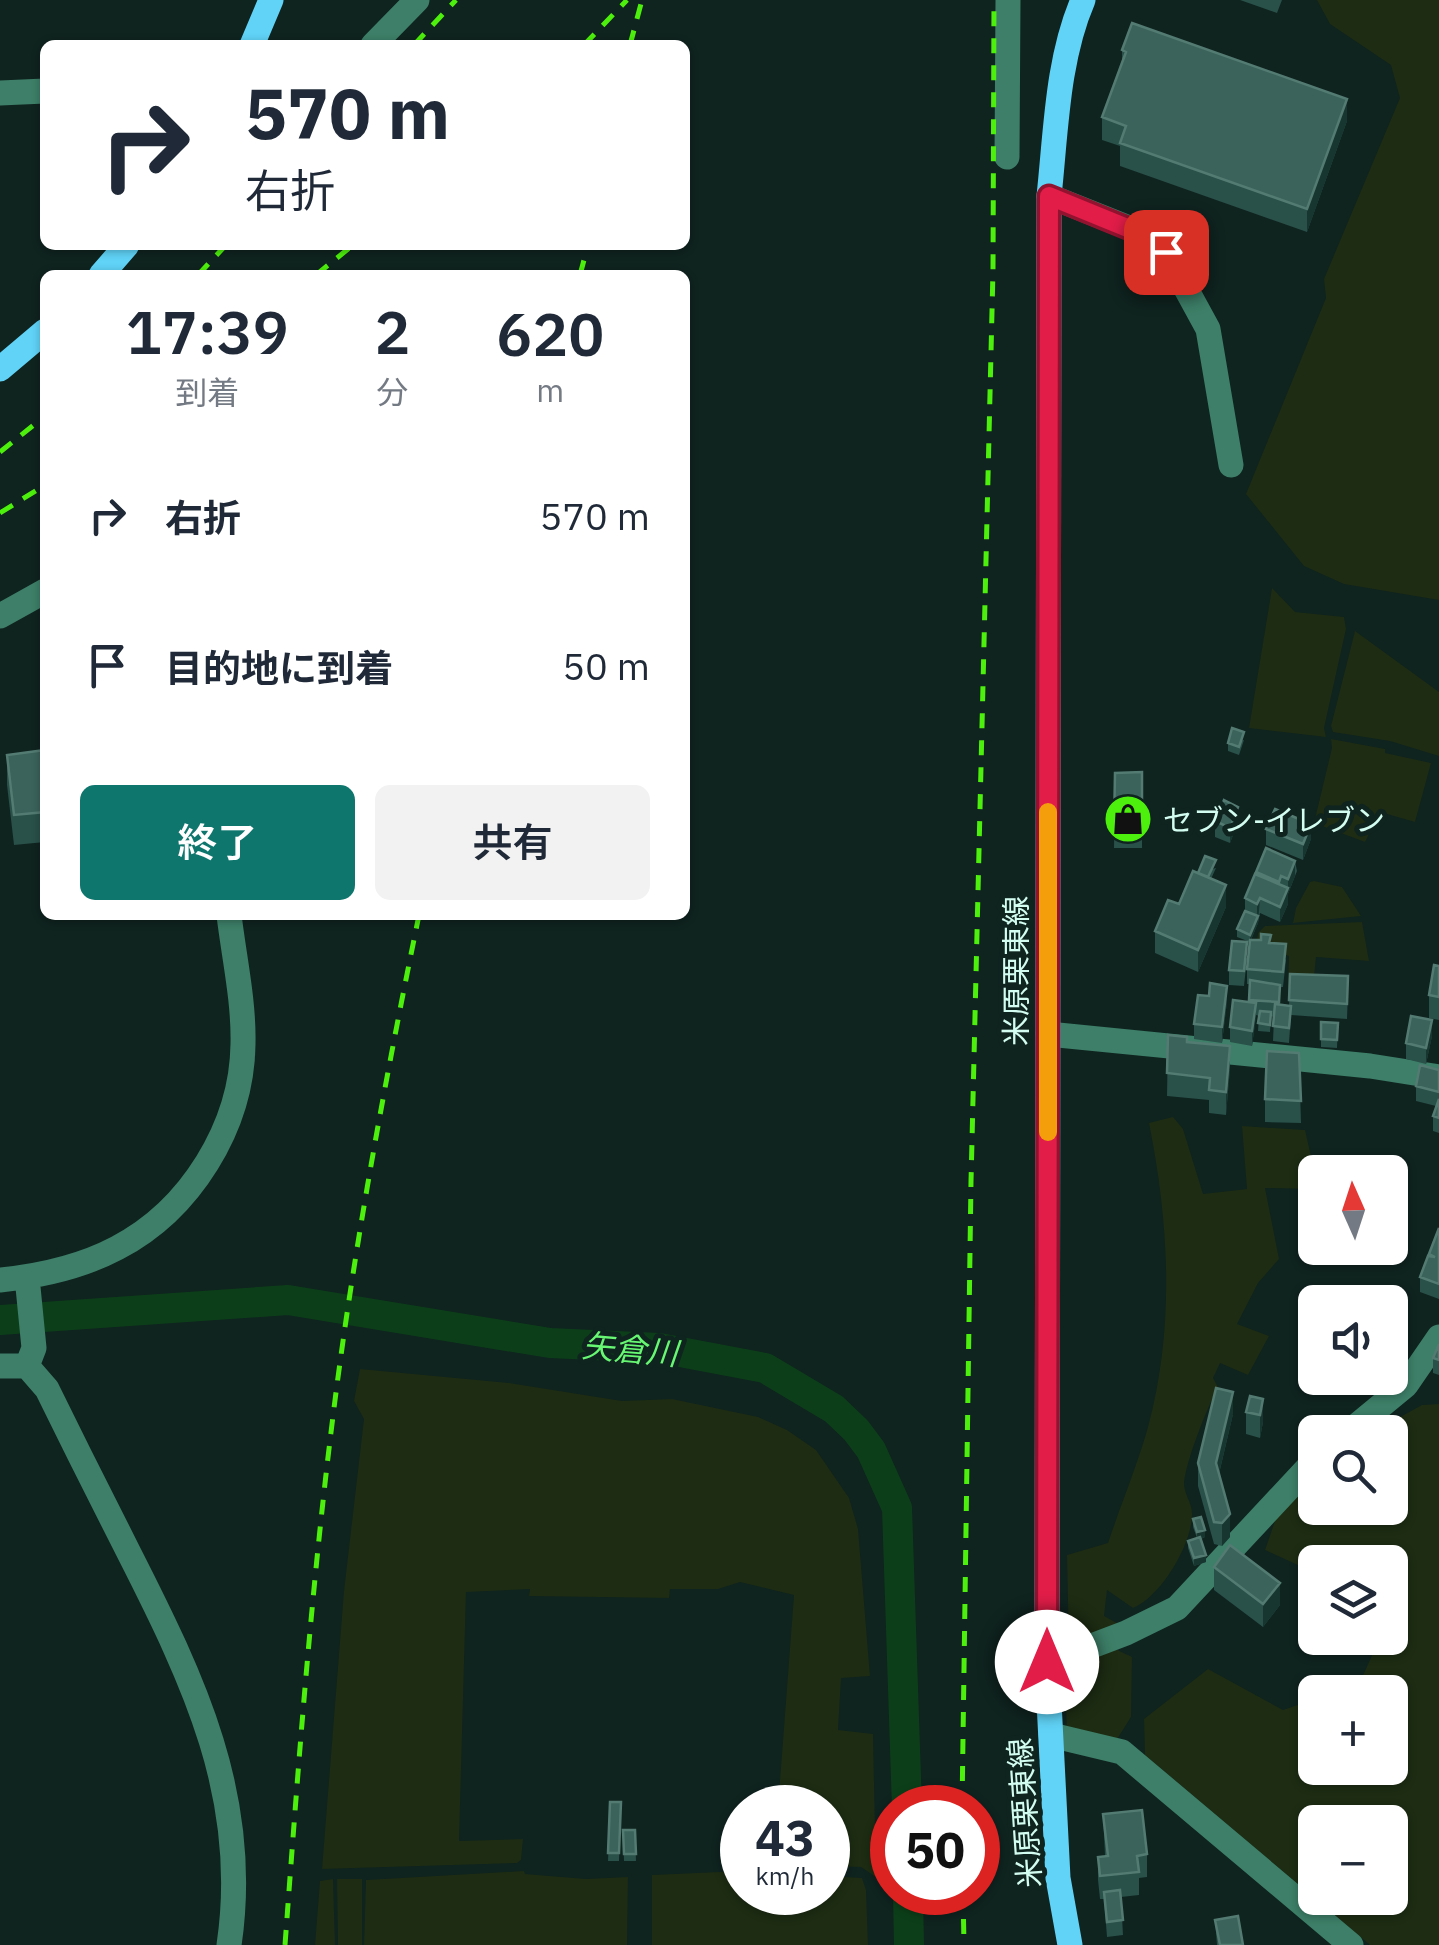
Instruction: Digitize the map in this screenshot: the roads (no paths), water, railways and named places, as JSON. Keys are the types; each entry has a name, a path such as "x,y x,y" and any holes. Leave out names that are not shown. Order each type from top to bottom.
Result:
{"main road":[{"path":"254,40 270,0"},
{"name":"米原栗東線","path":"1070,1945 1058,1878 1047,1662 1049,196 1062,80 1083,0"},
{"path":"105,270 123,250"},
{"path":"0,369 40,334"}],"street":[{"path":"377,40 417,0"},
{"path":"1007,157 1008,0"},
{"path":"0,93 40,91"},
{"path":"1049,196 1142,234 1166,252 1208,329 1230,465"},
{"path":"0,616 40,593"},
{"path":"0,1280 28,1282 117,1248 173,1205 199,1176 229,1118 244,1045 230,920"},
{"path":"1048,1034 1370,1066 1439,1077"},
{"path":"28,1282 30,1357 182,1656 218,1761 233,1873 229,1945"},
{"path":"1370,1415 1406,1386 1439,1337"},
{"path":"0,1366 30,1357"},
{"path":"1047,1662 1126,1633 1177,1608 1298,1478"},
{"path":"1051,1735 1122,1752 1351,1945"}],"waterway":[{"name":"矢倉川","path":"0,1320 288,1300 550,1343 659,1348 765,1368 834,1409 856,1430 871,1450 897,1508 906,1785"},
{"name":"矢倉川","path":"908,1915 909,1945"}],"railway":[{"path":"419,40 456,0"},
{"path":"589,40 627,0"},
{"path":"631,40 642,0"},
{"path":"962,1785 971,1182 993,270 994,0"},
{"path":"203,270 221,250"},
{"path":"322,270 347,250"},
{"path":"581,270 587,250"},
{"path":"0,452 40,420"},
{"path":"0,513 40,488"},
{"path":"285,1945 312,1614 333,1416 371,1165 418,920"},
{"path":"963,1915 964,1945"}],"place":[{"name":"セブン-イレブン","path":"1128,819"}]}
